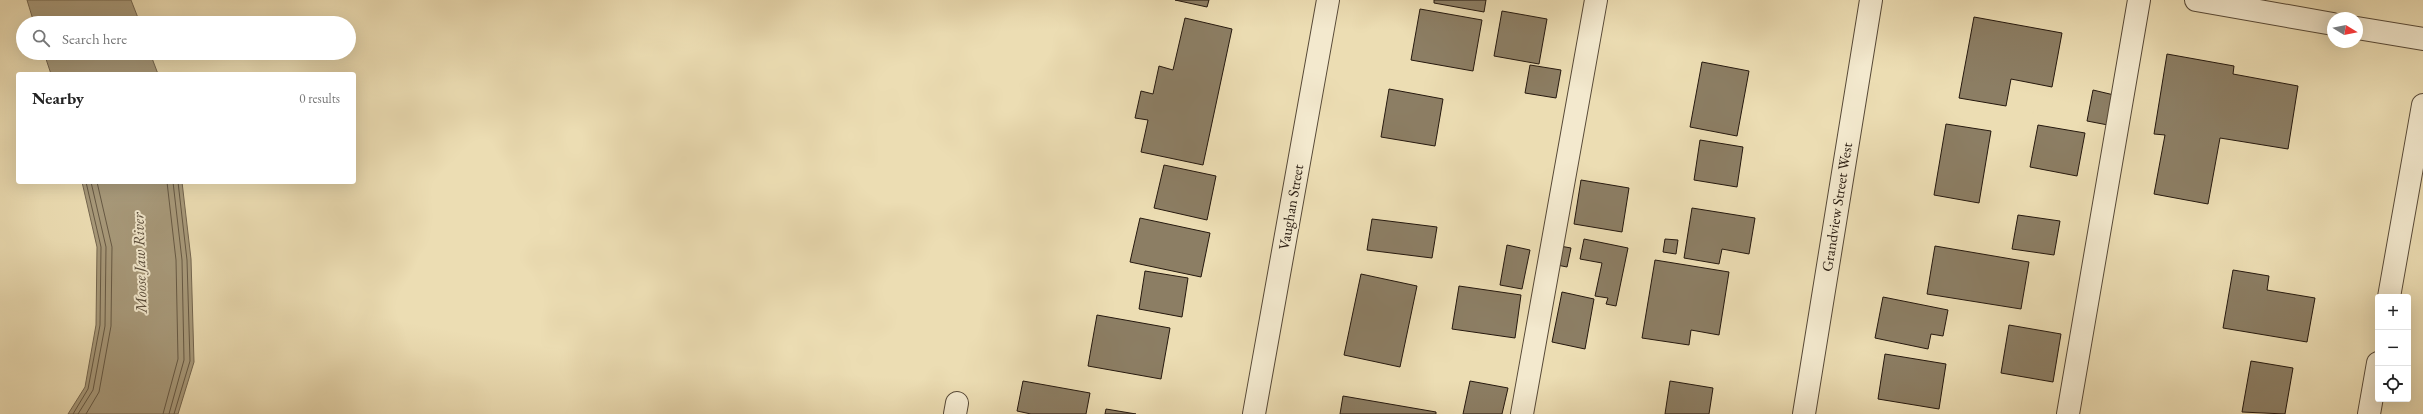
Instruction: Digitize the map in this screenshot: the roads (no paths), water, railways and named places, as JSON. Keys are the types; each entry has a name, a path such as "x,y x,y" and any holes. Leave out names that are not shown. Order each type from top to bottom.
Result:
{"street":[{"name":"Vaughan Street","path":"1254,414 1328,0"},
{"path":"1522,414 1596,0"},
{"name":"Grandview Street West","path":"1804,414 1871,0"},
{"path":"2068,414 2139,0"},
{"path":"2196,0 2327,23"},
{"path":"2363,29 2423,39"},
{"path":"2391,294 2423,105"},
{"path":"2369,414 2377,366"}],"water":[{"path":"27,0 131,0 137,16 32,16"},
{"path":"46,60 153,60 157,72 50,72"},
{"name":"Moose Jaw River","path":"82,184 182,184 191,259 194,362 178,414 68,414 85,387 96,325 97,247"}]}
